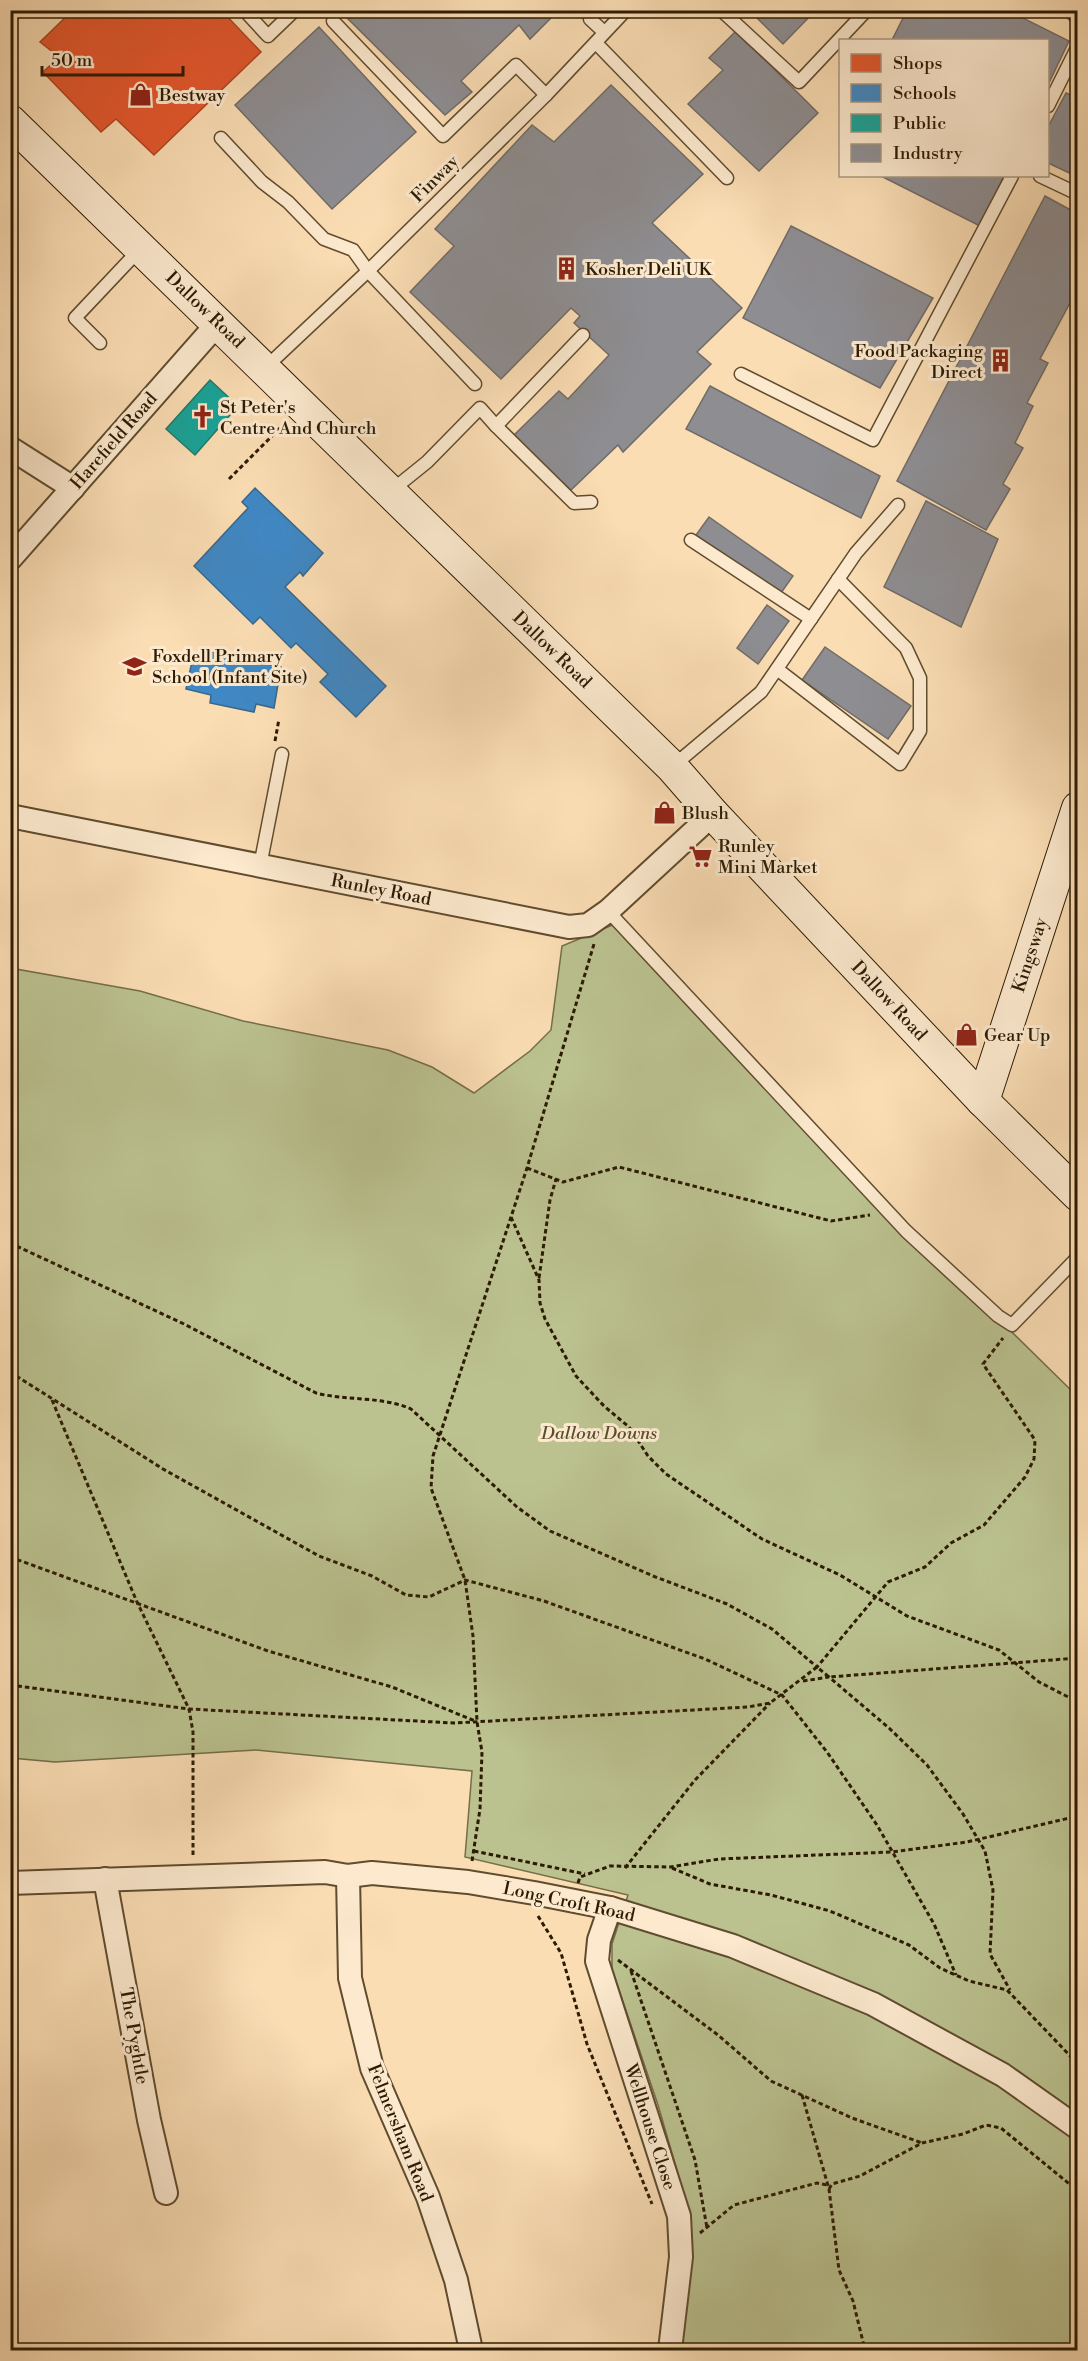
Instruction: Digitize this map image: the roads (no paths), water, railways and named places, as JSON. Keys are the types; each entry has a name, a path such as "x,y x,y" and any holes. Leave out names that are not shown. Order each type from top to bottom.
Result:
{"street":[{"name":"Dallow Road","path":"10,121 302,405 362,474 390,491 672,767 713,814 983,1101 1077,1195"},
{"name":"Harefield Road","path":"10,559 218,323"},
{"path":"10,448 73,488"},
{"name":"Kingsway","path":"983,1101 1077,808"},
{"path":"608,911 713,814"},
{"name":"Runley Road","path":"10,816 569,927 588,925 608,911"},
{"name":"Long Croft Road","path":"10,1883 325,1872 348,1876 372,1873 468,1882 606,1918 733,1946 873,2004 1003,2075 1077,2128"},
{"name":"Felmersham Road","path":"348,1876 350,1978 372,2068 428,2197 456,2280 471,2350"},
{"name":"The Pyghtle","path":"105,1879 149,2120 166,2193"},
{"name":"Wellhouse Close","path":"606,1918 597,1961 679,2216 681,2257 670,2350"}],"lane":[{"path":"10,15 15,10"},
{"path":"244,10 268,36 295,10"},
{"name":"Finway","path":"265,368 368,271 546,95 626,10"},
{"path":"721,10 799,82 839,40"},
{"path":"1069,10 1077,19"},
{"path":"840,39 864,13"},
{"path":"590,19 604,32"},
{"path":"333,21 443,136 516,65 546,95"},
{"path":"596,44 727,178"},
{"path":"1049,102 1077,46"},
{"path":"221,138 262,182 288,202 324,239 353,250 368,271 475,384"},
{"path":"741,374 873,440 1011,177"},
{"path":"1042,177 1077,194"},
{"path":"100,343 75,318 141,248"},
{"path":"496,426 583,335"},
{"path":"390,491 427,462 480,408 574,504 591,502"},
{"path":"672,767 761,692 856,553 898,505"},
{"path":"691,540 811,619"},
{"path":"777,669 900,764 920,731 920,678 906,648 838,579"},
{"path":"260,866 282,754"},
{"path":"608,911 889,1212 998,1316 1012,1325 1077,1257"}],"place":[{"name":"Bestway","path":"141,95"},
{"name":"Kosher Deli UK","path":"567,269"},
{"name":"Food Packaging Direct","path":"1001,361"},
{"name":"St Peter's Centre And Church","path":"202,417"},
{"name":"Foxdell Primary School (Infant Site)","path":"134,666"},
{"name":"Blush","path":"664,813"},
{"name":"Runley Mini Market","path":"700,856"},
{"name":"Gear Up","path":"966,1035"}],"park label":[{"name":"Dallow Downs","path":"599,1433"}]}
